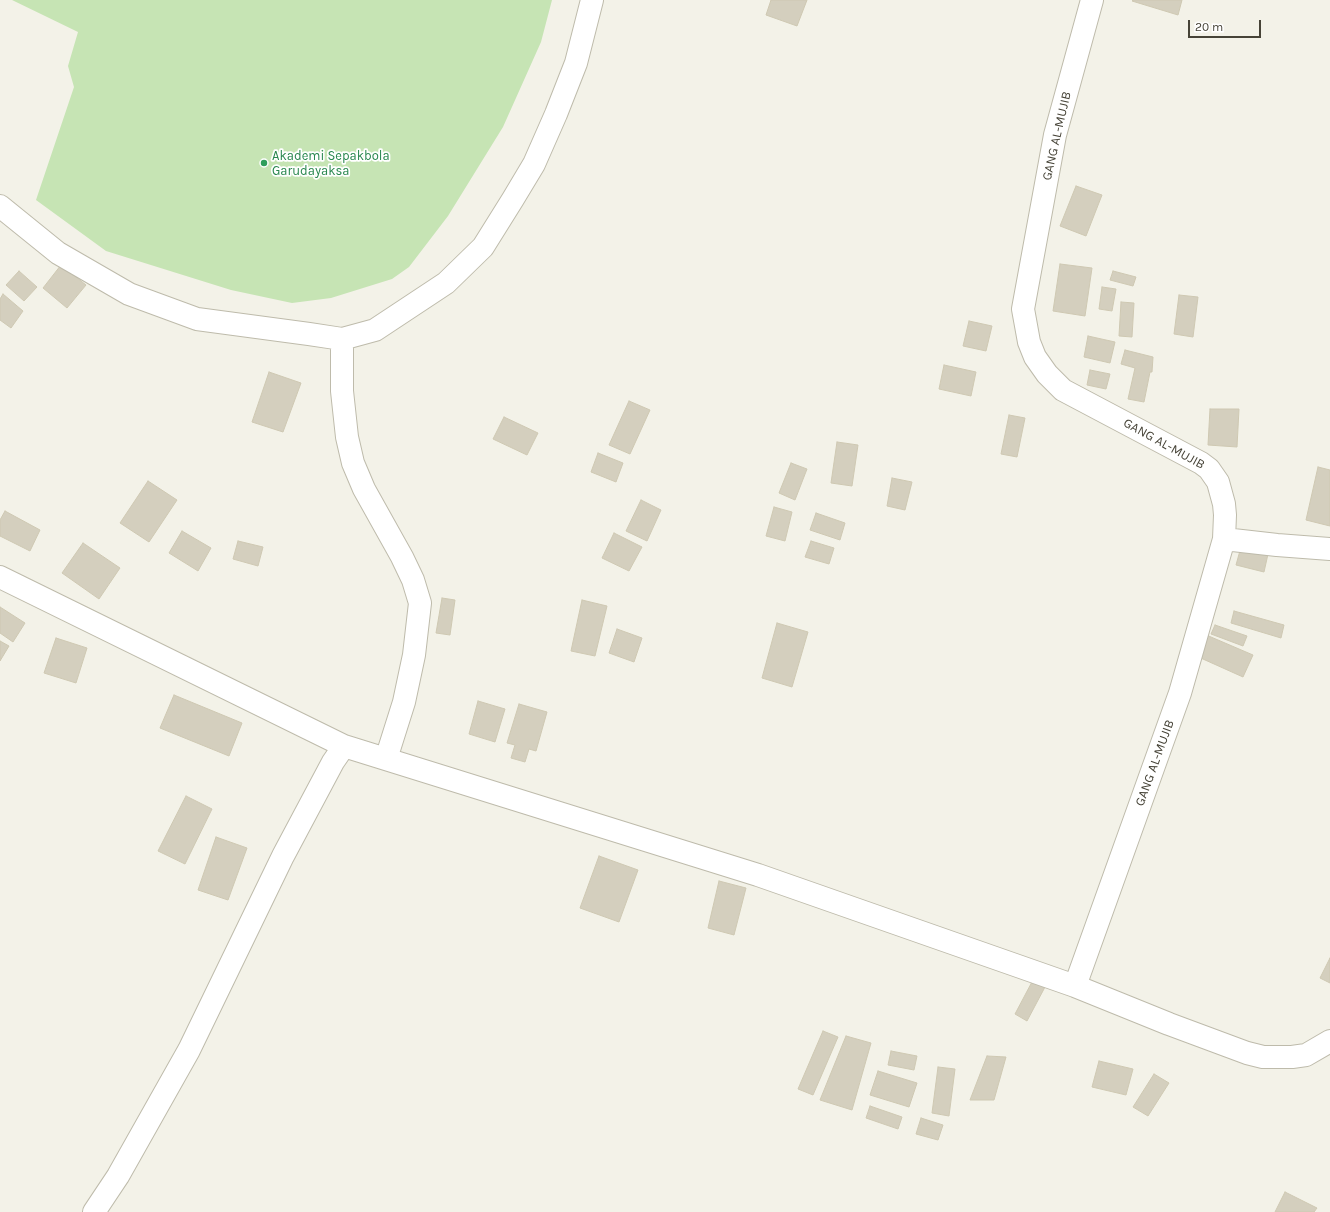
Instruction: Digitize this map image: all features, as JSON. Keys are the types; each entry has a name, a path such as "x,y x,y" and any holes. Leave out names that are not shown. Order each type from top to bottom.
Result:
{"street":[{"path":"0,206 58,253 129,294 197,319 309,334 342,340 375,330 446,284 483,247 534,164 576,63 592,0"},
{"name":"GANG AL-MUJIB","path":"1075,986 1180,693 1224,539 1225,514 1218,482 1209,469 1201,463 1063,390 1047,374 1035,357 1028,342 1023,309 1055,135 1092,0"},
{"path":"342,340 342,391 347,437 353,463 364,489 402,557 413,580 420,604 414,655 404,702 386,759"},
{"path":"1224,539 1330,549"},
{"path":"0,576 344,746 758,875 1075,986 1247,1053 1263,1057 1292,1057 1306,1055 1330,1041"},
{"path":"94,1212 118,1176 189,1050 283,856 333,762 344,746"}],"green space":[{"name":"Akademi Sepakbola Garudayaksa","path":"12,0 552,0 541,42 503,127 448,216 409,267 392,279 331,298 292,303 231,290 106,251 36,200 74,87 68,66 78,32"}],"building":[{"path":"771,0 807,0 797,26 766,15"},
{"path":"1182,0 1178,15 1132,1"},
{"path":"1076,186 1102,195 1086,236 1060,226"},
{"path":"1060,264 1092,268 1085,316 1053,311"},
{"path":"61,265 86,285 67,308 43,288"},
{"path":"19,271 37,287 24,301 6,285"},
{"path":"1113,271 1136,277 1133,286 1110,280"},
{"path":"1102,287 1116,289 1112,311 1099,309"},
{"path":"3,294 23,311 11,328 0,320 0,299"},
{"path":"1179,295 1198,297 1193,337 1174,334"},
{"path":"1121,302 1134,303 1132,337 1119,336"},
{"path":"969,321 992,326 986,351 963,346"},
{"path":"1088,336 1115,342 1110,363 1084,357"},
{"path":"1125,350 1153,357 1152,372 1150,372 1144,402 1128,399 1135,368 1121,364"},
{"path":"944,365 976,372 971,396 939,389"},
{"path":"1090,370 1110,374 1106,389 1087,385"},
{"path":"269,372 301,383 283,432 252,422"},
{"path":"629,401 650,410 630,454 609,445"},
{"path":"1210,409 1239,409 1237,447 1208,445"},
{"path":"1009,415 1025,418 1017,457 1001,454"},
{"path":"504,417 538,433 527,455 493,439"},
{"path":"837,442 858,445 852,486 831,483"},
{"path":"598,453 623,463 616,482 591,472"},
{"path":"791,463 807,469 795,500 779,493"},
{"path":"1318,467 1330,470 1330,526 1306,520"},
{"path":"892,478 912,482 905,510 887,506"},
{"path":"148,481 177,500 149,542 120,523"},
{"path":"641,500 661,510 647,541 626,531"},
{"path":"774,507 792,512 785,541 766,536"},
{"path":"5,511 40,530 30,551 0,536 0,520"},
{"path":"816,513 845,523 840,540 810,530"},
{"path":"182,531 211,548 198,571 169,553"},
{"path":"614,533 642,547 629,571 602,558"},
{"path":"238,541 263,547 258,566 233,559"},
{"path":"811,541 834,548 829,564 805,557"},
{"path":"83,543 120,568 99,599 62,573"},
{"path":"1241,547 1268,554 1264,572 1236,565"},
{"path":"442,598 455,600 450,635 436,633"},
{"path":"582,600 607,606 595,656 571,651"},
{"path":"0,607 25,623 13,642 0,633"},
{"path":"1234,611 1284,625 1281,638 1231,623"},
{"path":"777,623 808,632 792,687 762,678"},
{"path":"1215,625 1247,636 1243,646 1211,634"},
{"path":"617,629 642,638 634,662 609,653"},
{"path":"1204,634 1253,655 1243,677 1194,655"},
{"path":"56,638 87,648 76,683 44,673"},
{"path":"0,641 9,646 0,661"},
{"path":"174,695 242,723 229,756 160,728"},
{"path":"478,701 505,709 495,742 469,734"},
{"path":"519,704 547,712 536,751 529,749 525,762 511,758 515,745 507,743"},
{"path":"186,796 212,809 185,864 158,851"},
{"path":"216,837 247,848 228,900 198,890"},
{"path":"599,856 638,870 619,922 580,908"},
{"path":"719,881 746,888 734,935 708,928"},
{"path":"1330,958 1330,983 1320,978"},
{"path":"1033,980 1045,987 1027,1021 1015,1014"},
{"path":"823,1031 838,1037 813,1095 798,1089"},
{"path":"846,1036 871,1043 852,1110 820,1100"},
{"path":"891,1051 917,1056 914,1070 888,1065"},
{"path":"987,1056 1006,1057 994,1100 970,1100"},
{"path":"1099,1061 1133,1069 1126,1095 1092,1087"},
{"path":"938,1067 955,1069 949,1116 932,1113"},
{"path":"878,1071 917,1083 909,1107 870,1095"},
{"path":"1154,1074 1169,1083 1148,1116 1133,1107"},
{"path":"870,1106 902,1117 898,1129 866,1118"},
{"path":"921,1118 943,1125 938,1140 916,1134"},
{"path":"1285,1192 1317,1208 1314,1212 1275,1212"}],"place":[{"name":"Akademi Sepakbola Garudayaksa","path":"264,163"}]}
